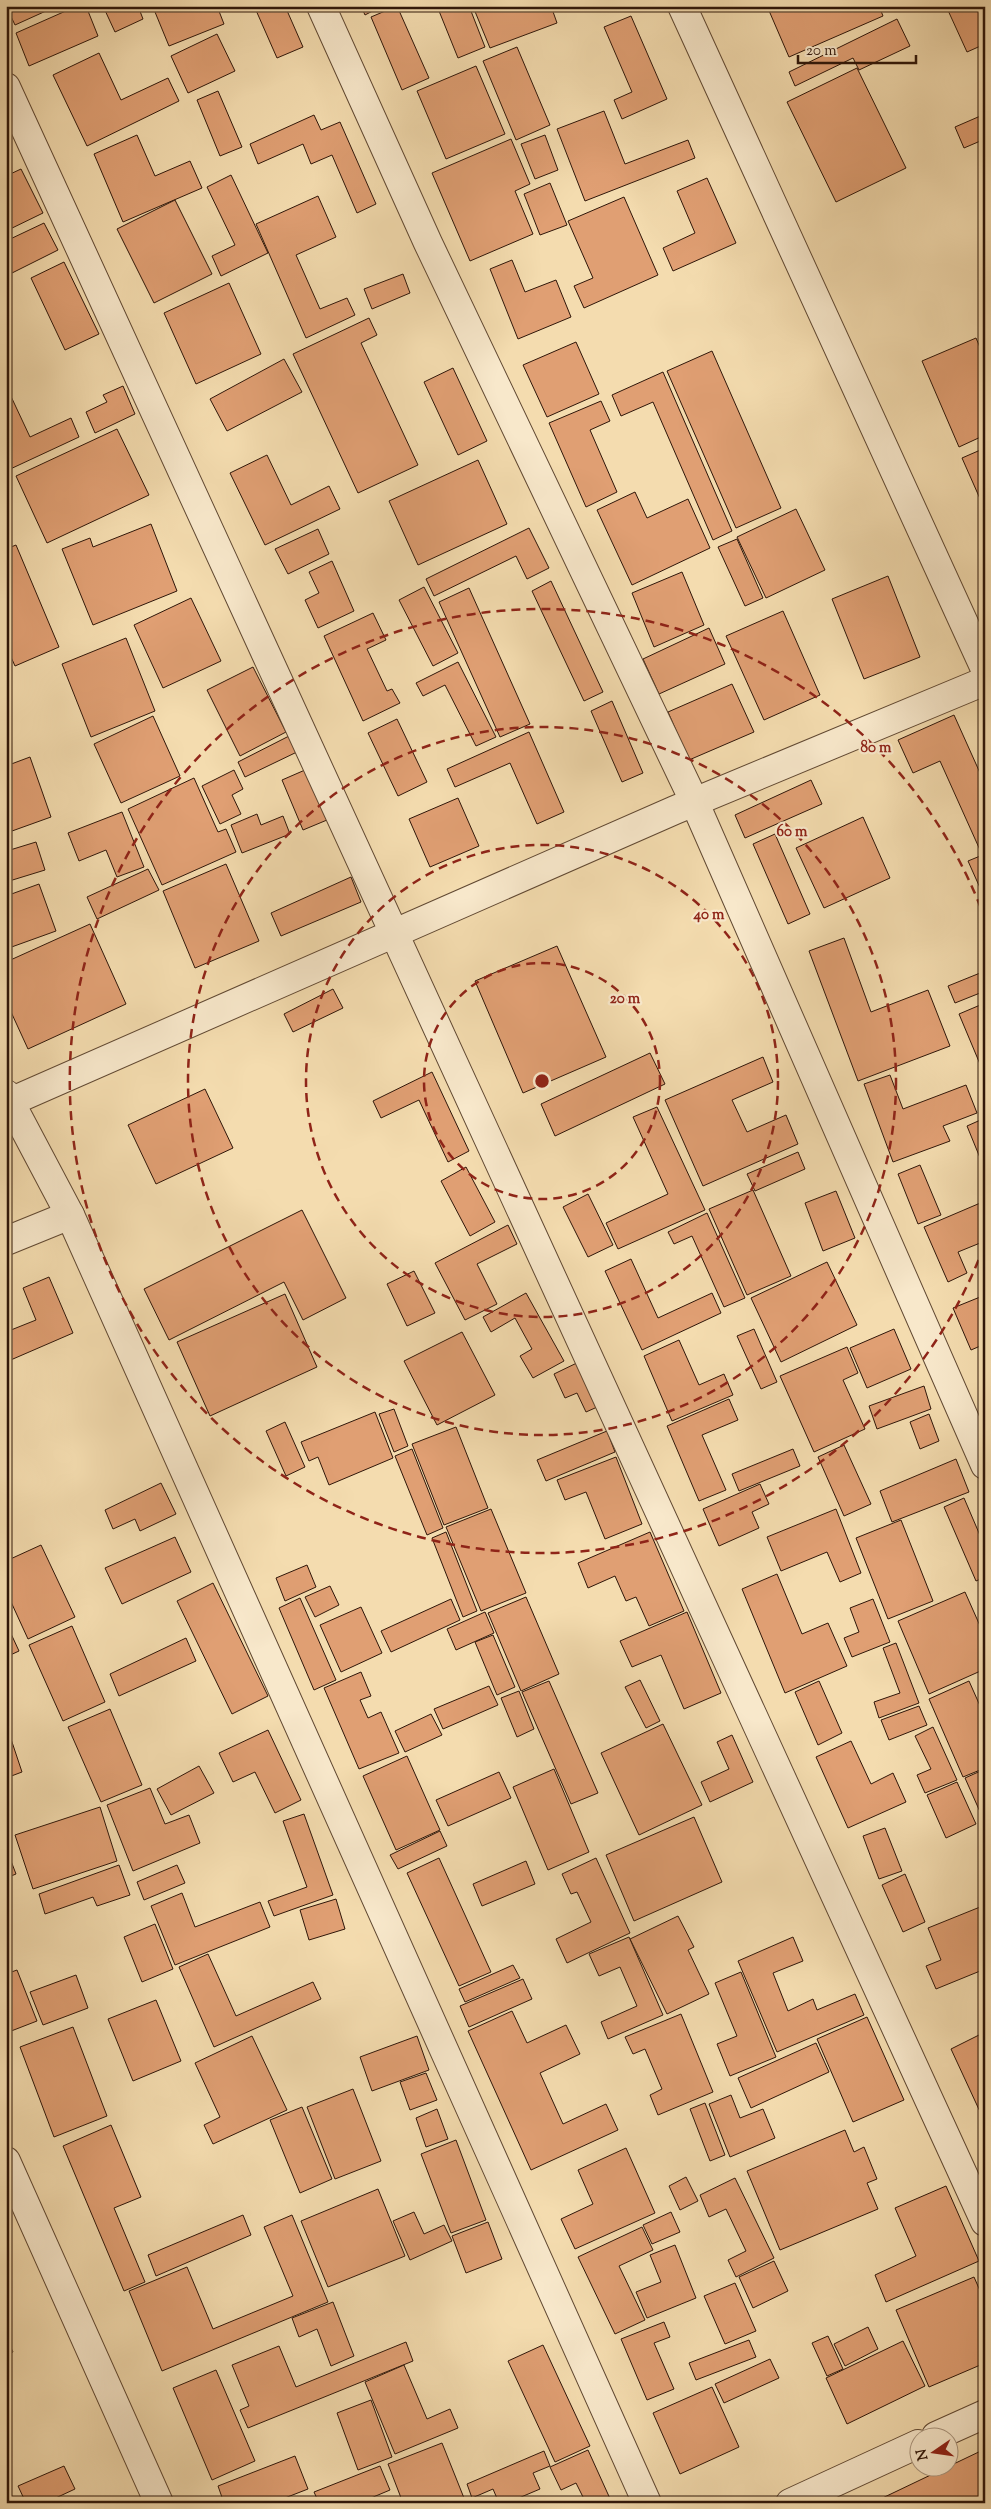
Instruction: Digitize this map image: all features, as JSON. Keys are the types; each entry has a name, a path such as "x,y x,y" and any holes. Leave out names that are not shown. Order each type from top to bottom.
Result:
{"street":[{"path":"321,6 428,243 694,801 985,1464"},
{"path":"682,6 985,668"},
{"path":"6,87 985,2222"},
{"path":"647,2503 70,1216 8,1098 394,933 694,801 985,680"},
{"path":"6,1241 70,1216"},
{"path":"6,2161 159,2503"},
{"path":"958,2426 985,2414"},
{"path":"790,2503 908,2449"}],"building":[{"path":"6,6 57,6 15,25"},
{"path":"77,6 86,6 98,36 29,66 16,33"},
{"path":"103,6 138,6 143,19 115,32"},
{"path":"168,6 217,6 224,24 169,46 155,12"},
{"path":"260,6 285,6 303,47 277,58 255,8"},
{"path":"361,6 382,6 365,15"},
{"path":"397,6 429,78 402,90 371,17"},
{"path":"437,6 469,6 485,47 458,58"},
{"path":"481,6 551,6 557,23 490,48 474,9"},
{"path":"767,6 879,6 883,16 789,57"},
{"path":"946,6 985,6 985,44 967,52"},
{"path":"631,16 667,99 622,119 614,100 632,92 604,27"},
{"path":"897,19 910,46 859,70 853,58 795,86 789,72"},
{"path":"217,34 235,71 188,93 171,56"},
{"path":"517,47 550,125 516,140 483,61"},
{"path":"99,53 121,100 168,78 179,101 87,146 53,75"},
{"path":"476,66 505,134 446,159 417,91"},
{"path":"857,68 906,168 836,202 787,102"},
{"path":"218,91 242,147 220,156 197,100"},
{"path":"604,111 625,164 688,140 695,158 585,201 557,129"},
{"path":"985,114 985,139 964,148 955,127"},
{"path":"314,115 321,130 340,122 376,204 357,213 332,155 311,164 303,144 258,164 250,144"},
{"path":"137,135 155,176 190,161 202,188 123,222 94,154"},
{"path":"545,135 558,170 535,179 521,144"},
{"path":"511,139 530,184 515,191 533,234 470,261 432,173"},
{"path":"21,169 43,213 6,231 6,176"},
{"path":"231,175 268,253 221,276 212,256 235,245 207,187"},
{"path":"707,178 736,243 673,271 663,248 695,233 677,191"},
{"path":"550,183 567,225 540,235 524,194"},
{"path":"318,196 336,237 296,255 320,309 347,298 355,315 306,338 256,224"},
{"path":"624,197 658,275 584,308 574,286 593,278 568,221"},
{"path":"175,200 212,274 154,303 117,229"},
{"path":"44,223 58,250 6,276 6,241"},
{"path":"512,260 525,292 556,280 571,317 518,339 490,269"},
{"path":"64,262 99,334 65,350 31,278"},
{"path":"403,274 410,293 372,309 364,289"},
{"path":"229,283 261,354 196,384 164,313"},
{"path":"369,318 377,335 361,343 418,465 358,493 293,354"},
{"path":"976,338 985,359 985,435 959,447 922,361"},
{"path":"576,342 599,394 547,417 523,365"},
{"path":"712,351 781,508 736,528 667,371"},
{"path":"284,359 302,392 227,431 210,399"},
{"path":"453,368 487,441 458,455 424,382"},
{"path":"663,372 732,531 713,540 653,402 621,416 612,395"},
{"path":"123,386 135,414 95,433 86,412 107,402 103,395"},
{"path":"6,390 8,390 30,437 71,418 79,437 6,471"},
{"path":"601,401 610,421 590,430 617,492 586,507 549,423"},
{"path":"117,429 149,495 47,543 16,476"},
{"path":"985,448 985,510 962,458"},
{"path":"267,455 291,505 329,486 340,509 265,545 230,473"},
{"path":"478,460 507,524 418,565 389,501"},
{"path":"635,492 647,518 688,499 710,548 632,585 597,510"},
{"path":"796,509 825,570 766,598 737,537"},
{"path":"151,524 177,591 93,625 62,549 90,538 93,547"},
{"path":"529,528 549,568 527,579 516,556 434,596 426,579"},
{"path":"318,529 329,554 288,574 275,549"},
{"path":"737,539 763,598 745,606 718,547"},
{"path":"16,545 59,647 15,666 6,646 6,549"},
{"path":"332,561 354,611 318,628 305,600 319,593 309,572"},
{"path":"682,572 704,625 654,647 632,593"},
{"path":"888,576 920,657 864,679 832,599"},
{"path":"551,581 603,692 584,701 532,591"},
{"path":"424,587 458,653 433,666 399,600"},
{"path":"469,588 530,724 500,737 439,602"},
{"path":"191,598 221,661 163,688 134,625"},
{"path":"783,611 820,695 764,720 726,636"},
{"path":"373,613 386,640 367,649 387,691 392,689 400,703 363,721 324,636"},
{"path":"709,628 725,664 659,694 643,659"},
{"path":"126,638 155,711 91,737 62,664"},
{"path":"458,662 496,737 476,746 445,685 423,696 416,683"},
{"path":"253,667 286,732 240,756 207,690"},
{"path":"732,684 754,732 689,760 668,712"},
{"path":"612,701 643,773 622,782 591,711"},
{"path":"954,715 985,784 985,847 980,850 940,761 913,773 898,740"},
{"path":"153,716 180,776 121,803 94,744"},
{"path":"397,719 427,782 398,796 368,733"},
{"path":"529,732 564,812 537,824 510,763 455,787 447,769"},
{"path":"291,735 299,751 245,777 238,762"},
{"path":"30,757 51,817 12,831 6,815 6,766"},
{"path":"234,770 243,789 232,795 241,814 220,824 202,786"},
{"path":"305,770 327,820 303,830 282,780"},
{"path":"194,778 218,832 226,829 236,852 162,885 128,809"},
{"path":"811,780 822,804 745,838 735,815"},
{"path":"458,798 479,846 430,867 409,819"},
{"path":"122,812 144,867 117,877 106,850 79,861 68,833"},
{"path":"257,814 261,825 283,816 290,834 242,853 231,825"},
{"path":"863,817 890,878 824,908 796,848"},
{"path":"775,834 810,914 788,924 753,844"},
{"path":"6,839 10,850 36,842 45,870 6,882"},
{"path":"985,854 985,899 968,861"},
{"path":"226,864 259,941 195,968 163,891"},
{"path":"148,869 159,890 97,919 87,897"},
{"path":"351,877 361,902 281,936 271,913"},
{"path":"39,884 56,931 6,949 6,896"},
{"path":"90,924 126,1004 28,1049 6,1001 6,962"},
{"path":"844,938 871,1012 928,990 950,1046 858,1081 809,951"},
{"path":"557,946 606,1057 523,1093 475,981"},
{"path":"985,971 985,991 955,1003 948,986"},
{"path":"333,989 343,1008 293,1032 284,1014"},
{"path":"985,1003 985,1076 959,1014"},
{"path":"650,1053 665,1084 555,1136 541,1104"},
{"path":"763,1057 773,1082 732,1100 747,1132 786,1115 798,1144 703,1186 665,1100"},
{"path":"432,1072 469,1151 448,1162 419,1100 381,1118 373,1101"},
{"path":"890,1075 903,1109 966,1085 977,1113 943,1126 950,1141 893,1162 864,1084"},
{"path":"205,1089 233,1148 156,1184 128,1125"},
{"path":"657,1107 705,1210 618,1249 606,1223 668,1194 633,1117"},
{"path":"985,1118 985,1170 967,1126"},
{"path":"798,1152 805,1169 755,1191 747,1174"},
{"path":"920,1165 941,1215 918,1224 898,1174"},
{"path":"466,1167 495,1222 470,1236 441,1181"},
{"path":"753,1190 791,1276 747,1295 709,1209"},
{"path":"836,1191 855,1238 823,1251 805,1203"},
{"path":"588,1194 613,1245 588,1257 563,1207"},
{"path":"985,1201 985,1241 958,1252 967,1273 948,1282 924,1227"},
{"path":"302,1210 346,1298 303,1320 284,1282 169,1340 144,1289"},
{"path":"707,1213 745,1298 724,1307 692,1236 674,1244 668,1232"},
{"path":"508,1225 517,1244 477,1264 497,1304 465,1320 435,1263"},
{"path":"631,1259 658,1318 712,1293 721,1313 642,1350 605,1271"},
{"path":"827,1262 857,1325 781,1362 751,1298"},
{"path":"414,1271 435,1313 407,1326 387,1284"},
{"path":"49,1277 73,1333 6,1362 6,1332 36,1320 23,1288"},
{"path":"526,1293 564,1361 533,1378 520,1356 532,1349 515,1318 491,1332 483,1317"},
{"path":"285,1294 317,1367 210,1416 177,1342"},
{"path":"985,1295 985,1344 971,1350 953,1308"},
{"path":"754,1329 777,1382 761,1389 737,1336"},
{"path":"894,1329 911,1369 867,1388 850,1348"},
{"path":"462,1332 495,1395 437,1425 404,1361"},
{"path":"679,1340 699,1385 724,1374 733,1395 672,1421 644,1356"},
{"path":"847,1347 858,1373 843,1380 865,1429 814,1452 780,1376"},
{"path":"583,1360 604,1404 586,1412 577,1393 565,1398 554,1374"},
{"path":"924,1386 931,1409 877,1429 869,1406"},
{"path":"729,1399 738,1420 702,1435 726,1490 699,1501 667,1426"},
{"path":"394,1409 408,1446 394,1452 379,1414"},
{"path":"375,1412 393,1458 329,1485 318,1457 309,1461 301,1442"},
{"path":"929,1414 939,1441 920,1449 910,1422"},
{"path":"285,1422 305,1467 286,1476 266,1431"},
{"path":"456,1427 488,1508 444,1525 412,1444"},
{"path":"607,1431 615,1452 546,1481 537,1460"},
{"path":"844,1445 871,1504 844,1516 818,1457"},
{"path":"412,1449 443,1528 427,1535 395,1456"},
{"path":"793,1449 800,1466 739,1491 732,1474"},
{"path":"616,1457 642,1524 605,1539 586,1492 565,1500 557,1480"},
{"path":"956,1459 969,1492 892,1522 880,1491"},
{"path":"161,1483 176,1514 140,1531 135,1519 113,1529 105,1510"},
{"path":"760,1484 769,1504 752,1512 759,1528 719,1546 703,1509"},
{"path":"964,1498 985,1547 985,1577 976,1581 944,1507"},
{"path":"491,1509 526,1593 481,1611 446,1527"},
{"path":"836,1509 861,1573 840,1582 827,1552 781,1571 767,1537"},
{"path":"901,1520 933,1601 888,1619 856,1538"},
{"path":"446,1532 477,1611 463,1617 432,1538"},
{"path":"650,1532 684,1611 649,1626 636,1597 626,1601 615,1576 588,1588 578,1563"},
{"path":"175,1537 191,1572 122,1604 105,1568"},
{"path":"41,1545 75,1617 28,1639 6,1591 6,1561"},
{"path":"307,1565 316,1587 285,1601 276,1578"},
{"path":"777,1574 802,1634 828,1623 847,1666 785,1693 742,1589"},
{"path":"213,1583 268,1696 232,1714 177,1601"},
{"path":"330,1586 339,1605 315,1617 305,1597"},
{"path":"965,1592 985,1637 985,1669 929,1694 898,1621"},
{"path":"526,1597 559,1674 521,1691 488,1613"},
{"path":"300,1598 336,1680 314,1690 279,1608"},
{"path":"451,1599 460,1620 391,1652 381,1631"},
{"path":"873,1599 890,1642 852,1657 844,1638 859,1632 850,1608"},
{"path":"361,1607 382,1653 341,1672 320,1625"},
{"path":"485,1612 494,1633 456,1650 447,1629"},
{"path":"687,1612 721,1693 684,1709 661,1655 632,1667 620,1641"},
{"path":"6,1623 19,1651 6,1657"},
{"path":"72,1626 105,1702 63,1721 29,1645"},
{"path":"493,1635 515,1687 497,1695 475,1642"},
{"path":"186,1638 196,1661 119,1696 110,1674"},
{"path":"896,1643 919,1703 879,1718 874,1702 900,1693 883,1648"},
{"path":"361,1672 371,1696 360,1700 368,1718 381,1712 399,1753 359,1769 324,1688"},
{"path":"640,1680 660,1721 646,1728 625,1687"},
{"path":"549,1681 598,1793 571,1804 522,1692"},
{"path":"819,1681 842,1733 818,1745 795,1692"},
{"path":"969,1681 985,1717 985,1768 963,1777 929,1699"},
{"path":"489,1686 498,1705 443,1729 434,1709"},
{"path":"519,1691 534,1729 517,1737 501,1698"},
{"path":"919,1706 927,1725 889,1740 881,1720"},
{"path":"110,1709 142,1785 101,1802 68,1727"},
{"path":"431,1714 442,1735 405,1752 395,1731"},
{"path":"663,1724 702,1805 639,1835 601,1753"},
{"path":"933,1727 957,1780 925,1793 917,1775 931,1769 915,1736"},
{"path":"268,1730 301,1800 275,1813 255,1772 233,1782 219,1753"},
{"path":"9,1733 22,1772 6,1778 6,1734"},
{"path":"732,1735 753,1782 710,1802 701,1782 729,1769 717,1742"},
{"path":"851,1741 871,1784 893,1773 906,1802 848,1828 816,1757"},
{"path":"407,1756 440,1830 396,1850 363,1776"},
{"path":"199,1766 214,1793 171,1815 157,1789"},
{"path":"554,1769 589,1852 548,1870 513,1787"},
{"path":"985,1769 985,1823 965,1778"},
{"path":"499,1772 511,1798 448,1826 436,1800"},
{"path":"957,1782 976,1824 946,1838 927,1795"},
{"path":"150,1788 165,1824 189,1815 200,1843 133,1871 107,1805"},
{"path":"100,1807 117,1861 33,1889 15,1835"},
{"path":"304,1814 333,1895 274,1916 268,1901 307,1887 283,1821"},
{"path":"694,1817 722,1882 634,1921 606,1855"},
{"path":"885,1828 902,1871 879,1879 863,1836"},
{"path":"440,1831 447,1846 398,1869 390,1855"},
{"path":"6,1848 16,1874 6,1878"},
{"path":"439,1858 491,1972 459,1986 407,1873"},
{"path":"596,1858 630,1933 567,1963 556,1939 591,1922 577,1892 571,1894 562,1874"},
{"path":"526,1861 535,1884 482,1906 473,1884"},
{"path":"119,1865 130,1895 97,1906 93,1897 45,1914 39,1894"},
{"path":"177,1865 185,1883 144,1900 137,1882"},
{"path":"905,1874 925,1922 903,1932 882,1885"},
{"path":"182,1893 195,1927 260,1902 270,1927 175,1965 151,1906"},
{"path":"336,1899 345,1929 309,1940 300,1910"},
{"path":"985,1905 985,1969 936,1989 926,1966 941,1960 928,1928"},
{"path":"678,1916 694,1947 688,1950 709,1994 667,2014 630,1939"},
{"path":"155,1924 173,1969 142,1982 124,1937"},
{"path":"629,1937 663,2015 608,2039 601,2022 637,2006 620,1967 599,1976 589,1954"},
{"path":"793,1937 803,1961 773,1973 788,2011 813,1999 817,2010 855,1994 864,2015 777,2052 738,1961"},
{"path":"208,1954 236,2016 313,1982 321,1999 214,2047 179,1967"},
{"path":"513,1965 520,1978 465,2002 459,1989"},
{"path":"17,1970 37,2021 6,2033 6,1974"},
{"path":"741,1972 776,2057 730,2076 717,2044 737,2036 715,1983"},
{"path":"76,1975 88,2008 43,2025 30,1992"},
{"path":"523,1979 532,1999 469,2027 460,2006"},
{"path":"156,2000 181,2061 133,2081 108,2019"},
{"path":"512,2011 527,2043 566,2025 580,2054 540,2073 563,2124 606,2104 618,2130 531,2170 468,2031"},
{"path":"681,2014 713,2092 658,2115 650,2095 662,2089 645,2049 633,2054 625,2037"},
{"path":"867,2017 904,2100 853,2122 817,2039"},
{"path":"73,2027 107,2116 54,2137 20,2047"},
{"path":"985,2032 985,2115 982,2116 951,2049"},
{"path":"252,2036 287,2110 213,2144 204,2125 220,2117 195,2063"},
{"path":"417,2036 429,2070 372,2091 360,2057"},
{"path":"816,2043 829,2072 751,2108 738,2078"},
{"path":"426,2073 437,2100 410,2110 400,2082"},
{"path":"353,2089 381,2161 335,2179 307,2107"},
{"path":"731,2095 740,2118 763,2109 775,2138 730,2157 709,2104"},
{"path":"705,2103 725,2155 710,2161 690,2109"},
{"path":"302,2107 332,2179 300,2193 270,2120"},
{"path":"437,2109 448,2139 426,2147 416,2118"},
{"path":"111,2125 141,2197 114,2208 145,2282 124,2291 63,2146"},
{"path":"845,2130 854,2152 864,2147 877,2179 867,2183 878,2209 780,2250 747,2171"},
{"path":"456,2140 486,2220 451,2233 421,2154"},
{"path":"626,2148 655,2213 575,2249 561,2219 593,2204 578,2170"},
{"path":"686,2177 698,2201 680,2210 669,2186"},
{"path":"735,2178 774,2258 736,2277 728,2260 746,2251 726,2209 709,2217 700,2195"},
{"path":"946,2186 979,2261 886,2302 875,2275 916,2256 895,2208"},
{"path":"378,2189 405,2256 328,2287 301,2221"},
{"path":"414,2212 424,2234 444,2225 452,2241 410,2260 393,2221"},
{"path":"671,2212 680,2232 652,2244 643,2225"},
{"path":"243,2215 251,2235 156,2276 148,2255"},
{"path":"292,2215 328,2302 162,2371 129,2291 187,2267 213,2329 293,2296 264,2227"},
{"path":"488,2222 502,2259 466,2273 452,2236"},
{"path":"642,2227 653,2250 619,2266 645,2320 615,2334 578,2257"},
{"path":"675,2245 696,2298 647,2318 636,2292 661,2282 650,2255"},
{"path":"774,2261 788,2291 753,2308 739,2277"},
{"path":"974,2277 985,2302 985,2363 929,2387 896,2310"},
{"path":"735,2283 756,2331 725,2344 704,2296"},
{"path":"333,2302 354,2356 331,2366 317,2329 299,2337 292,2318"},
{"path":"664,2322 670,2337 654,2343 674,2389 647,2400 621,2339"},
{"path":"868,2327 878,2349 845,2366 834,2344"},
{"path":"828,2336 843,2369 827,2376 812,2343"},
{"path":"6,2338 13,2352 6,2356"},
{"path":"749,2340 756,2357 696,2380 689,2363"},
{"path":"903,2341 925,2386 847,2424 826,2378"},
{"path":"406,2342 413,2361 248,2428 240,2410 249,2406 232,2365 279,2346 296,2387"},
{"path":"543,2345 590,2446 555,2462 508,2361"},
{"path":"770,2359 779,2378 724,2403 715,2384"},
{"path":"404,2365 427,2419 450,2409 458,2428 395,2454 365,2382"},
{"path":"216,2370 255,2461 212,2480 173,2388"},
{"path":"712,2387 739,2447 680,2474 653,2413"},
{"path":"371,2400 392,2457 358,2470 337,2413"},
{"path":"442,2443 466,2503 403,2503 388,2464"},
{"path":"985,2449 985,2503 872,2503 928,2476 958,2476 958,2462"},
{"path":"588,2450 612,2503 586,2503 576,2483 561,2490 550,2467"},
{"path":"544,2451 550,2466 533,2473 540,2489 507,2503 499,2503 493,2489 472,2498 467,2484"},
{"path":"295,2456 308,2489 272,2503 224,2503 218,2486"},
{"path":"64,2466 75,2489 45,2503 26,2503 18,2486"},
{"path":"380,2466 390,2490 359,2503 319,2503 314,2492"}]}
